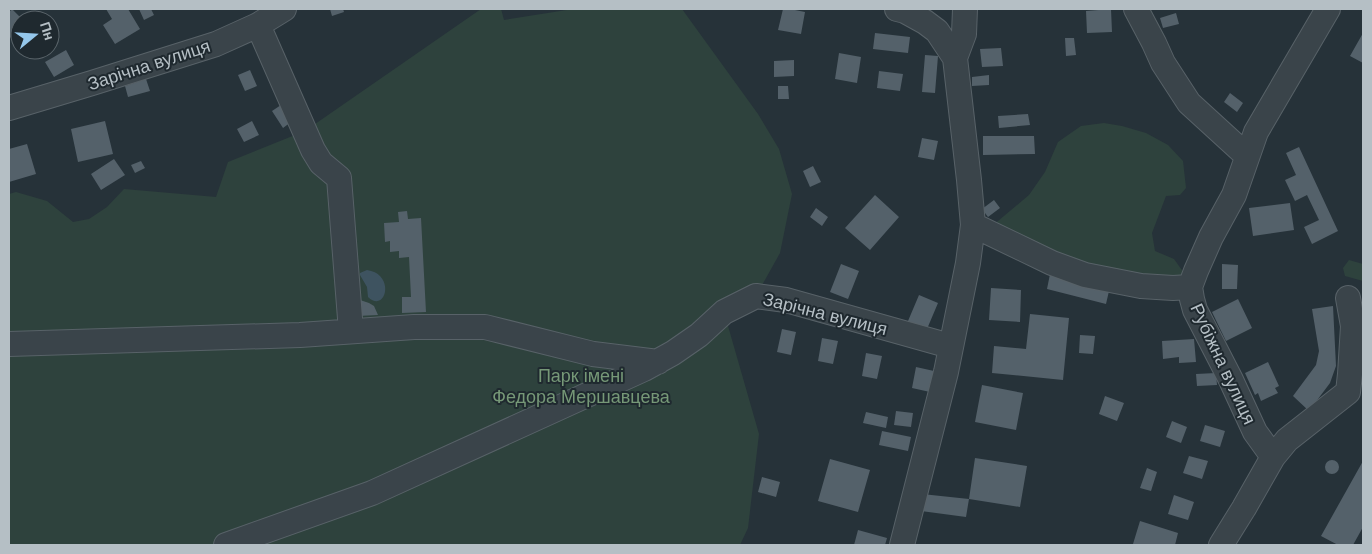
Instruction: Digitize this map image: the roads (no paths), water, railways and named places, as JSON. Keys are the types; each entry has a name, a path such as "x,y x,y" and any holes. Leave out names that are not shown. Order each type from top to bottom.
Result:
{"street":[{"name":"Зарічна вулиця","path":"9,108 216,44 258,25 284,9"},
{"path":"897,9 905,11 938,31 955,58 973,225 968,263 946,372 902,545"},
{"path":"955,58 964,34 965,9"},
{"path":"1136,9 1163,63 1189,102 1247,156"},
{"name":"Рубіжна вулиця","path":"1273,458 1254,432 1231,380 1195,310 1190,287 1211,237 1234,195 1256,132 1328,9"},
{"path":"258,25 313,150 321,163 339,178 351,331"},
{"path":"973,225 1052,264 1085,275 1141,286 1190,287"},
{"name":"Зарічна вулиця","path":"226,545 372,493 644,369 673,353 699,335 724,312 756,296 786,300 950,346"},
{"path":"1221,545 1273,458 1287,440 1348,392 1352,326 1348,298"},
{"path":"9,344 300,335 414,327 485,327 593,354 658,362"}],"water":[{"path":"367,270 376,273 382,278 385,285 385,291 380,301 374,301 368,297 367,287 360,275 360,273"}],"park label":[{"name":"Парк імені Федора Мершавцева","path":"581,386"}]}
